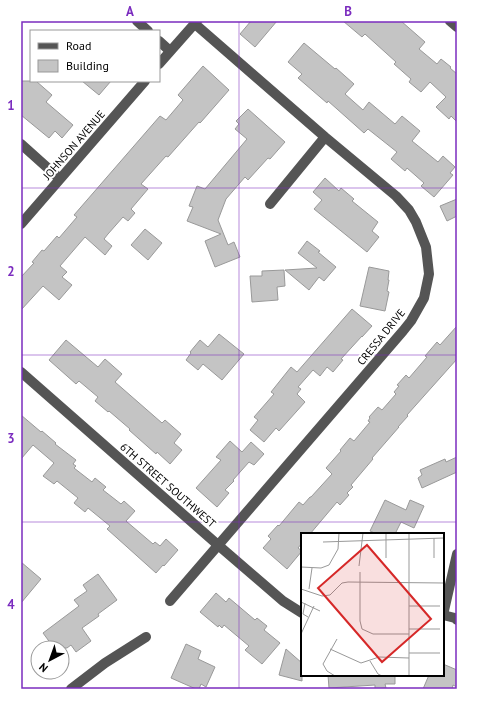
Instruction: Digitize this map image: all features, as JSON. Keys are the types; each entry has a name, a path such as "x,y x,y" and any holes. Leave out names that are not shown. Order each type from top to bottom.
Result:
{"street":[{"path":"137,21 147,30"},
{"path":"450,21 457,27"},
{"path":"160,63 196,22"},
{"name":"CRESSA DRIVE","path":"170,601 411,321 424,298 429,274 426,247 416,222 409,210 396,196 325,138 196,22"},
{"path":"160,42 170,51"},
{"name":"JOHNSON AVENUE","path":"21,224 143,82"},
{"path":"270,204 325,138"},
{"path":"21,144 60,179"},
{"name":"6TH STREET SOUTHWEST","path":"21,372 283,601 301,612"},
{"path":"444,611 457,554"},
{"path":"444,615 457,620"},
{"path":"70,689 105,663 146,637"}],"building":[{"path":"251,21 277,21 255,47 240,34"},
{"path":"343,21 401,21 425,42 419,49 437,64 441,59 457,74 457,122 451,116 449,119 436,107 446,97 430,82 421,92 409,82 411,79 394,64 396,62 365,34 362,37"},
{"path":"304,43 354,84 345,94 363,110 369,102 395,124 402,116 420,131 412,141 438,162 443,156 455,167 450,173 453,175 434,197 421,186 424,183 407,168 405,171 391,159 397,152 368,129 364,133 328,101 327,103 298,78 302,74 288,62"},
{"path":"203,66 229,90 201,122 199,122 168,157 166,156 141,184 148,189 131,209 135,213 128,221 123,217 104,239 112,246 105,255 85,237 60,266 67,272 62,277 72,285 59,300 43,286 21,310 21,277 34,263 32,262 57,236 59,238 77,217 74,215 160,116 166,120 183,100 178,95"},
{"path":"21,81 37,82 52,95 46,102 73,125 62,138 55,131 49,138 21,115"},
{"path":"83,82 110,82 99,95"},
{"path":"248,109 285,142 248,180 245,177 226,199 218,220 228,245 234,242 240,257 215,267 205,241 221,234 187,221 193,207 189,206 197,186 205,189 247,139 235,129 239,124 236,121"},
{"path":"325,178 339,191 341,188 354,199 352,201 378,222 372,231 379,237 367,252 314,209 322,200 313,192"},
{"path":"457,199 457,216 447,221 440,206"},
{"path":"145,229 162,243 148,260 131,245"},
{"path":"307,241 320,251 318,252 336,267 324,281 319,277 309,290 285,270 317,268 298,253"},
{"path":"369,267 389,271 387,291 389,292 385,311 360,306"},
{"path":"284,270 285,286 277,287 278,300 252,302 250,276 262,276 262,271"},
{"path":"352,309 372,326 341,359 343,360 333,372 327,367 320,376 313,370 298,387 301,389 297,394 305,402 279,431 276,428 264,442 250,430 258,420 254,417 274,394 271,392 291,367 297,372"},
{"path":"457,326 457,359 407,415 408,416 372,458 373,459 351,485 353,487 347,493 349,495 340,505 337,502 311,533 301,533 301,544 298,548 301,552 287,569 263,548 271,539 268,536 278,525 279,526 299,502 303,505 332,474 326,468 350,438 354,441 370,422 368,421 370,418 369,417 378,407 382,410 396,394 394,392 399,386 397,385 406,375 409,378 427,357 425,356 437,342 440,345"},
{"path":"219,334 244,354 222,380 203,364 198,370 186,360 191,353 190,352 200,340 208,347"},
{"path":"66,340 98,367 105,359 122,374 115,382 162,423 165,420 181,434 174,443 182,450 170,464 157,452 156,454 109,411 108,412 95,401 98,397 79,381 76,384 49,360"},
{"path":"21,415 76,460 73,464 76,466 74,468 92,482 95,478 106,487 103,490 121,504 124,501 135,511 126,521 153,544 155,542 160,546 166,539 178,550 164,566 163,565 156,573 107,529 110,526 88,508 85,512 74,503 78,498 57,481 54,484 43,476 54,463 33,445 21,459"},
{"path":"230,441 242,452 251,442 264,454 254,465 249,462 233,480 234,481 225,490 229,493 217,507 196,488 221,460 216,457"},
{"path":"457,457 457,472 422,488 418,478 422,475 420,470 445,459 446,462"},
{"path":"385,500 406,510 410,500 424,506 414,528 401,522 396,533 375,533 370,531"},
{"path":"21,562 41,579 21,603"},
{"path":"98,574 117,600 98,614 99,616 82,628 91,641 76,652 71,645 70,646 70,640 48,640 43,633 79,606 74,600 87,591 83,585"},
{"path":"216,593 226,602 229,598 255,620 257,618 267,626 264,630 280,643 262,664 245,650 249,646 224,625 222,628 219,625 218,627 200,612"},
{"path":"186,644 201,651 198,659 215,667 206,687 201,684 199,689 196,689 171,678"},
{"path":"286,649 301,662 302,681 279,675"},
{"path":"444,664 457,670 457,687 453,685 452,689 423,689 429,676 444,676"},
{"path":"328,676 395,676 395,684 385,684 386,688 375,689 375,685 329,688"}]}
